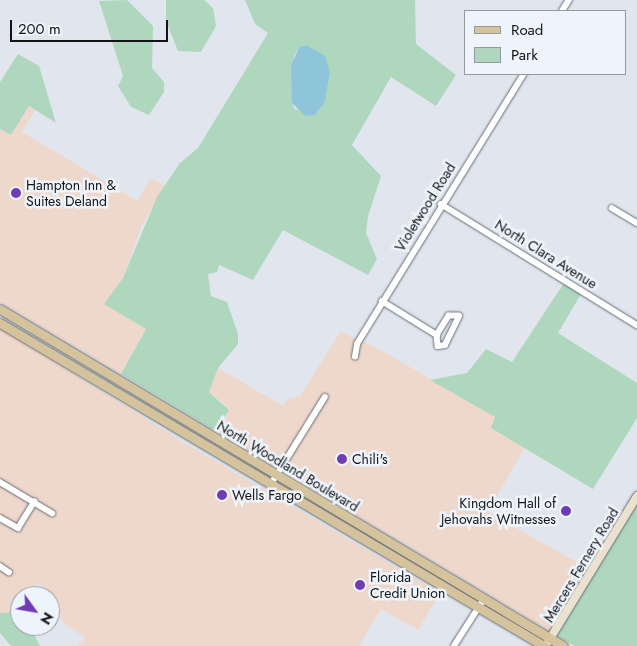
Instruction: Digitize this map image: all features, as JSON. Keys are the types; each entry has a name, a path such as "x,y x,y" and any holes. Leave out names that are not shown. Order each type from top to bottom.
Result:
{"main road":[{"name":"North Woodland Boulevard","path":"2,312 51,339 417,558 484,599 547,643"},
{"path":"0,322 9,321 51,339"},
{"name":"North Woodland Boulevard","path":"0,322 479,607 547,643 564,646"},
{"path":"120,393 138,392"},
{"path":"135,402 159,404"}],"street":[{"name":"Violetwood Road","path":"354,357 357,344 382,301 523,75"},
{"name":"North Clara Avenue","path":"441,204 637,325"},
{"path":"612,208 637,223"},
{"path":"382,301 437,335"},
{"path":"449,316 459,316 442,347 435,342 437,335 449,316"},
{"path":"272,484 325,398"},
{"path":"0,482 52,513"},
{"name":"Mercers Fernery Road","path":"547,643 637,496"},
{"path":"0,518 18,528 34,502"},
{"path":"412,567 417,558"},
{"path":"0,566 9,572"},
{"path":"454,646 484,599"}],"shaded area":[{"path":"29,106 35,110 22,132 138,201 150,178 165,186 142,225 123,278 105,304 146,329 121,374 0,302 0,129 11,135"},
{"path":"0,327 181,441 440,593 418,630 381,609 359,646 77,646 85,638 63,622 60,616 60,586 43,586 36,583 34,586 10,586 10,612 0,613 0,569 10,576 13,571 0,563 0,521 17,530 35,506 53,517 56,513 0,479"},
{"path":"341,331 356,339 351,359 357,360 361,341 379,349 495,417 491,428 524,448 488,512 587,568 551,632 283,471 328,397 323,394 278,468 216,431 227,417 224,404 209,392 218,368 283,406 289,398 300,396"},
{"path":"0,485 30,503 17,524 0,515"}],"green space":[{"path":"127,0 153,26 152,68 164,82 164,92 149,115 131,107 118,86 123,76 99,1"},
{"path":"166,0 204,0 213,8 216,26 201,52 178,51 166,21"},
{"path":"245,0 415,0 416,44 456,75 436,106 391,77 352,145 381,176 368,216 366,233 377,259 368,275 283,230 253,280 219,265 217,272 208,274 211,296 227,302 238,334 238,344 218,368 209,392 229,410 216,431 121,374 146,329 104,304 123,278 157,197 180,163 198,148 268,33 255,24","holes":["299,48 309,50 330,73 325,102 315,115 295,109 292,103 294,56"]},
{"path":"18,54 39,66 56,123 29,106 11,135 0,129 0,82"},
{"path":"564,283 581,294 558,333 637,383 637,418 593,489 491,428 495,417 430,380 467,373 486,349 512,362"},
{"path":"637,502 637,646 574,646 556,635"},
{"path":"10,612 10,636 35,636 40,646 11,646 0,633 0,613"}],"water":[{"path":"306,45 325,56 330,73 325,102 315,115 305,116 292,103 291,65 299,48"}],"place":[{"name":"Hampton Inn & Suites Deland","path":"16,193"},
{"name":"Chili's","path":"342,459"},
{"name":"Wells Fargo","path":"222,495"},
{"name":"Kingdom Hall of Jehovahs Witnesses","path":"566,511"},
{"name":"Florida Credit Union","path":"360,585"}]}
